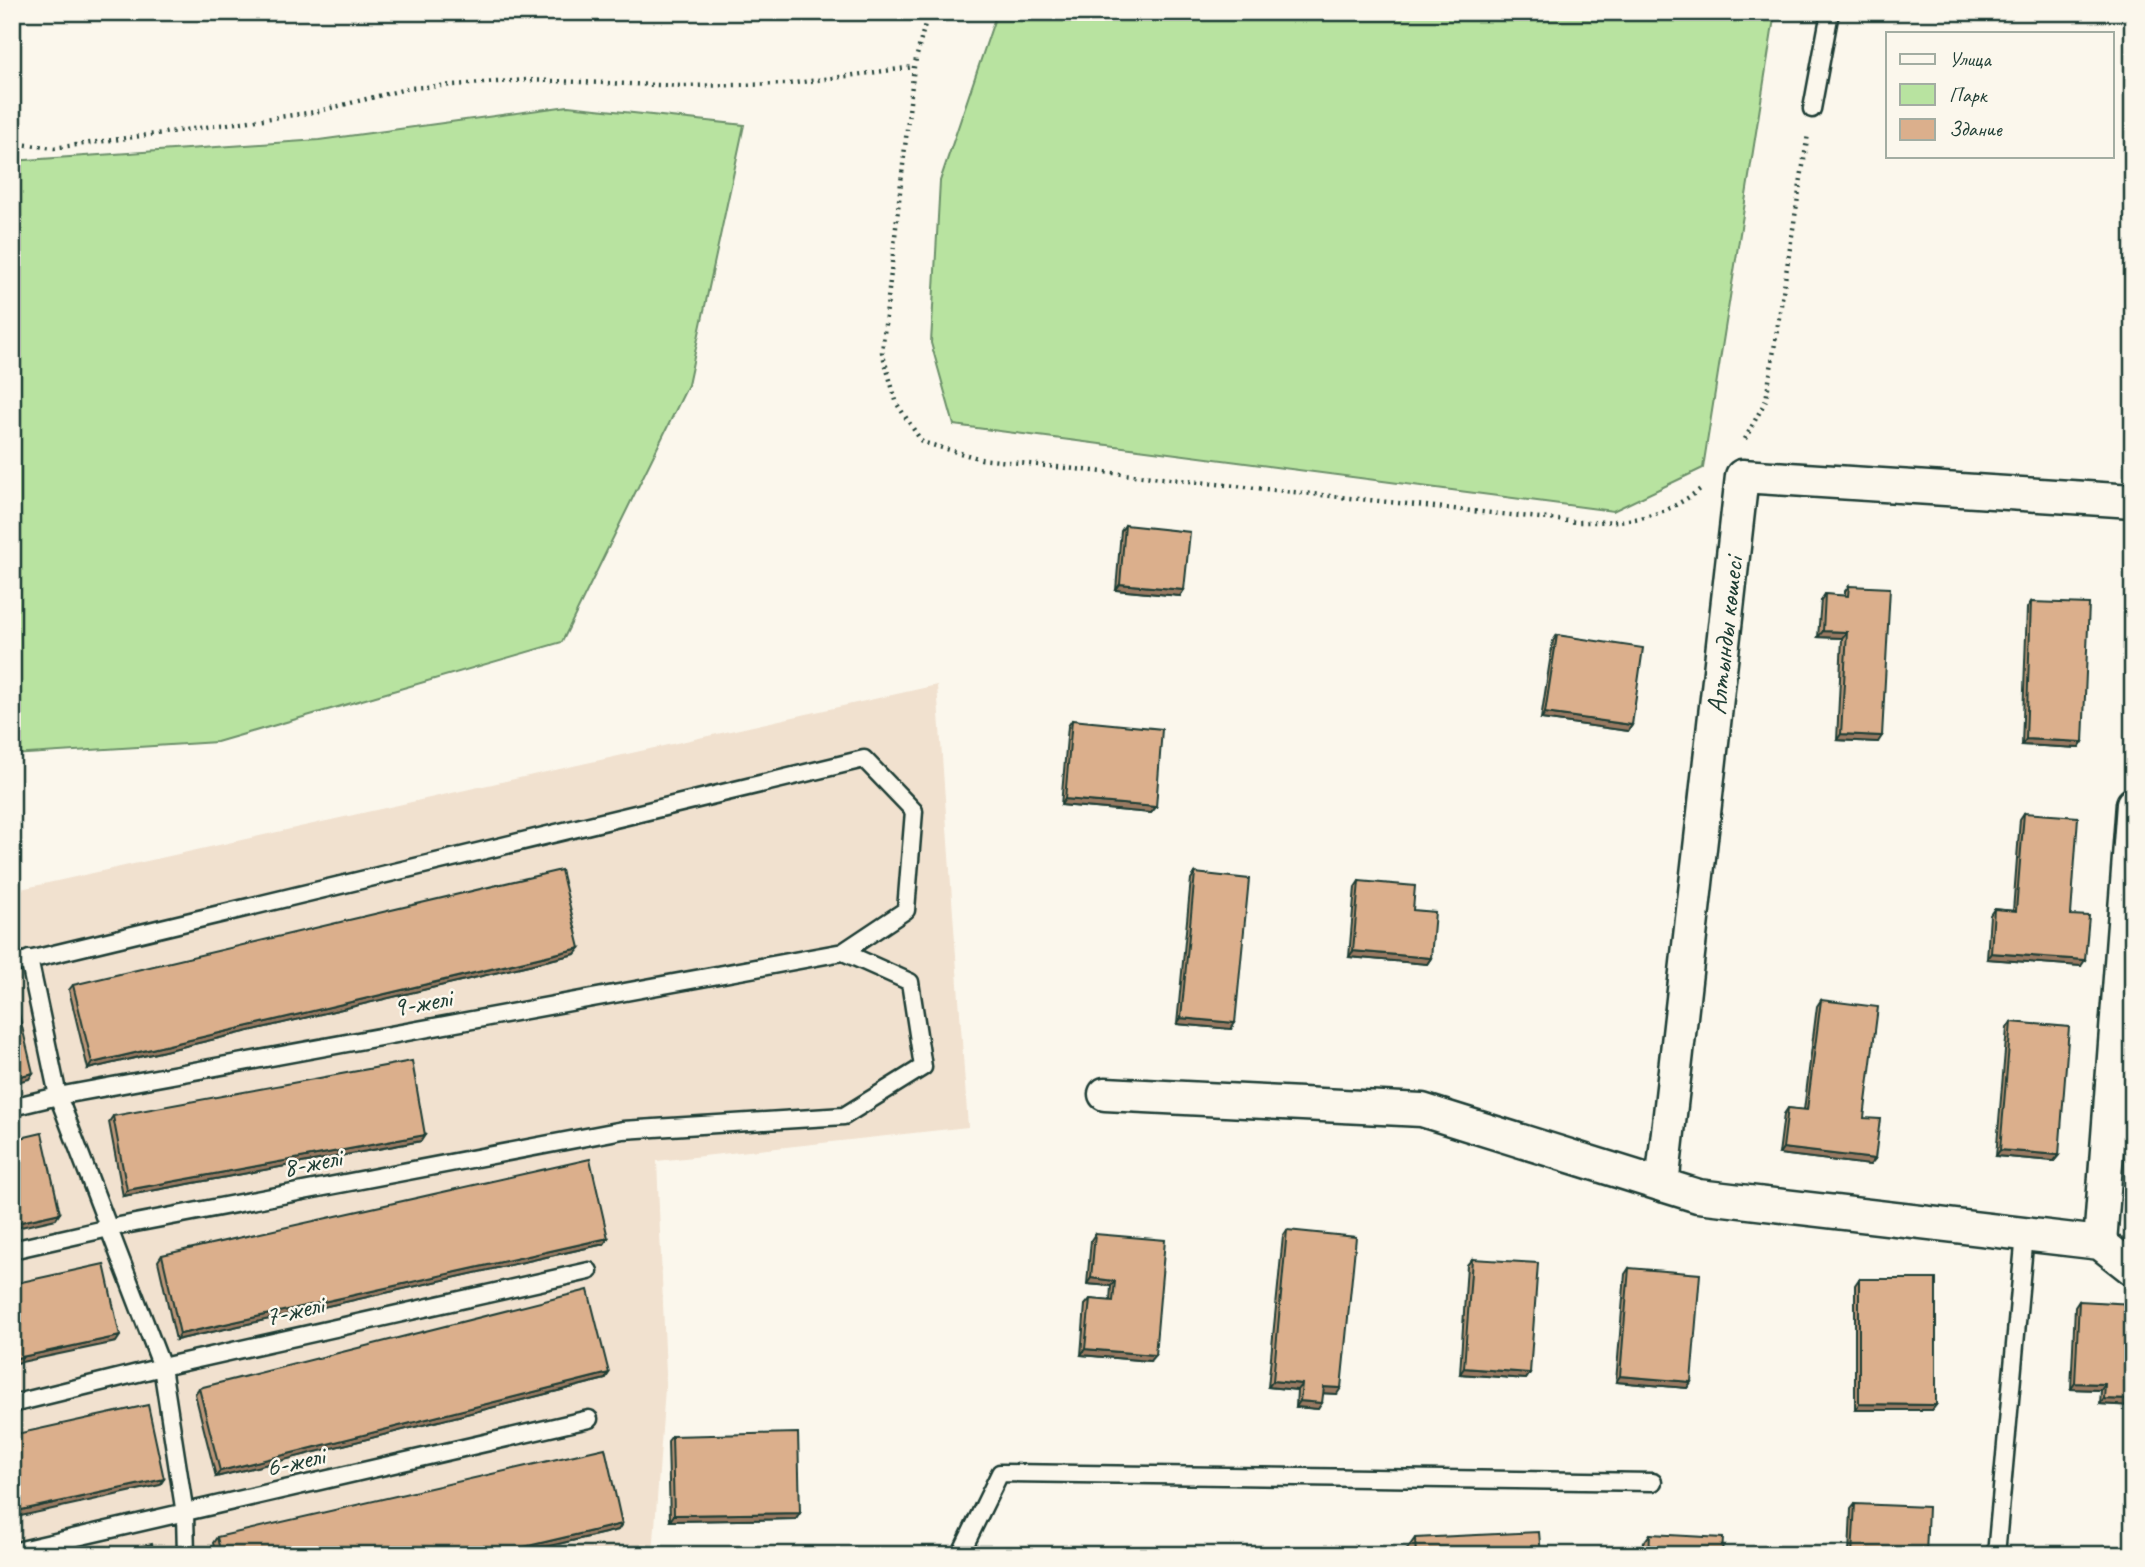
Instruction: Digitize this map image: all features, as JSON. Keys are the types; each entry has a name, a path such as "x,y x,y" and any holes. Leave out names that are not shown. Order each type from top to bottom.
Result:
{"street":[{"name":"Алтынды көшесі","path":"1662,1185 1742,476 2133,501"},
{"path":"2100,1243 2133,804"},
{"path":"1105,1094 1422,1110 1698,1196 2100,1243 2133,1269"}],"lane":[{"path":"1812,109 1830,12"},
{"path":"12,964 864,759 914,811 906,910 843,952"},
{"name":"9-желі","path":"12,1107 58,1096 843,952"},
{"name":"8-желі","path":"12,1250 109,1228 623,1130 844,1116 923,1067 910,982 843,952"},
{"path":"29,959 58,1096 162,1367 185,1514 186,1555"},
{"path":"1996,1555 2025,1234"},
{"name":"7-желі","path":"12,1404 162,1367 589,1271"},
{"name":"6-желі","path":"12,1552 589,1419"},
{"path":"960,1555 1000,1474 1653,1482"}],"path":[{"path":"928,12 914,67 882,352 897,404 922,442 981,459 1577,522 1634,522 1684,502 1712,480"},
{"path":"12,143 54,148 315,113 410,88 527,80 682,86 788,84 914,67"},
{"path":"1742,443 1766,400 1812,109"}],"shaded area":[{"path":"937,685 968,1127 657,1161 666,1374 653,1555 12,1555 12,891"}],"green space":[{"path":"997,12 1775,12 1703,468 1613,511 954,425 931,343 940,181"},
{"path":"568,106 744,125 688,385 562,642 217,742 12,755 12,161 319,140"}],"building":[{"path":"1125,525 1190,532 1184,590 1120,584"},
{"path":"1849,586 1890,588 1882,736 1841,734 1847,632 1823,631 1825,594 1848,596"},
{"path":"2031,602 2089,604 2083,742 2026,739"},
{"path":"1557,635 1643,648 1632,725 1545,713"},
{"path":"1072,720 1162,729 1156,807 1065,799"},
{"path":"2024,813 2078,817 2071,915 2089,916 2085,960 1991,953 1994,909 2016,911"},
{"path":"561,870 580,948 92,1063 73,985"},
{"path":"1195,873 1249,879 1235,1023 1181,1018"},
{"path":"1359,881 1415,886 1413,910 1435,912 1431,958 1353,951"},
{"path":"14,993 33,1073 12,1078 12,994"},
{"path":"1821,1000 1878,1007 1864,1118 1880,1119 1875,1159 1783,1148 1788,1108 1807,1110"},
{"path":"2011,1022 2069,1027 2059,1155 2000,1150"},
{"path":"412,1061 425,1135 127,1190 113,1116"},
{"path":"42,1133 60,1213 12,1224 12,1140"},
{"path":"590,1159 608,1238 180,1334 162,1255"},
{"path":"1287,1230 1356,1237 1341,1388 1324,1387 1322,1403 1300,1401 1302,1384 1273,1381"},
{"path":"1095,1234 1165,1240 1155,1355 1085,1349 1090,1299 1113,1301 1115,1281 1091,1278"},
{"path":"1472,1259 1538,1263 1530,1373 1464,1368"},
{"path":"104,1264 120,1336 12,1359 12,1284"},
{"path":"1629,1268 1700,1274 1691,1382 1620,1376"},
{"path":"1859,1279 1936,1279 1936,1405 1859,1404"},
{"path":"588,1290 609,1373 220,1471 199,1388"},
{"path":"2079,1301 2133,1304 2133,1400 2104,1399 2105,1384 2075,1383"},
{"path":"148,1405 164,1479 12,1512 12,1435"},
{"path":"798,1433 800,1513 674,1515 672,1436"},
{"path":"605,1448 622,1524 489,1555 221,1555 217,1537"},
{"path":"1855,1504 1928,1507 1926,1555 1852,1555"},
{"path":"1539,1532 1541,1555 1416,1555 1415,1538"},
{"path":"1650,1534 1723,1538 1722,1555 1649,1555"},
{"path":"152,1544 154,1555 102,1555"}]}
